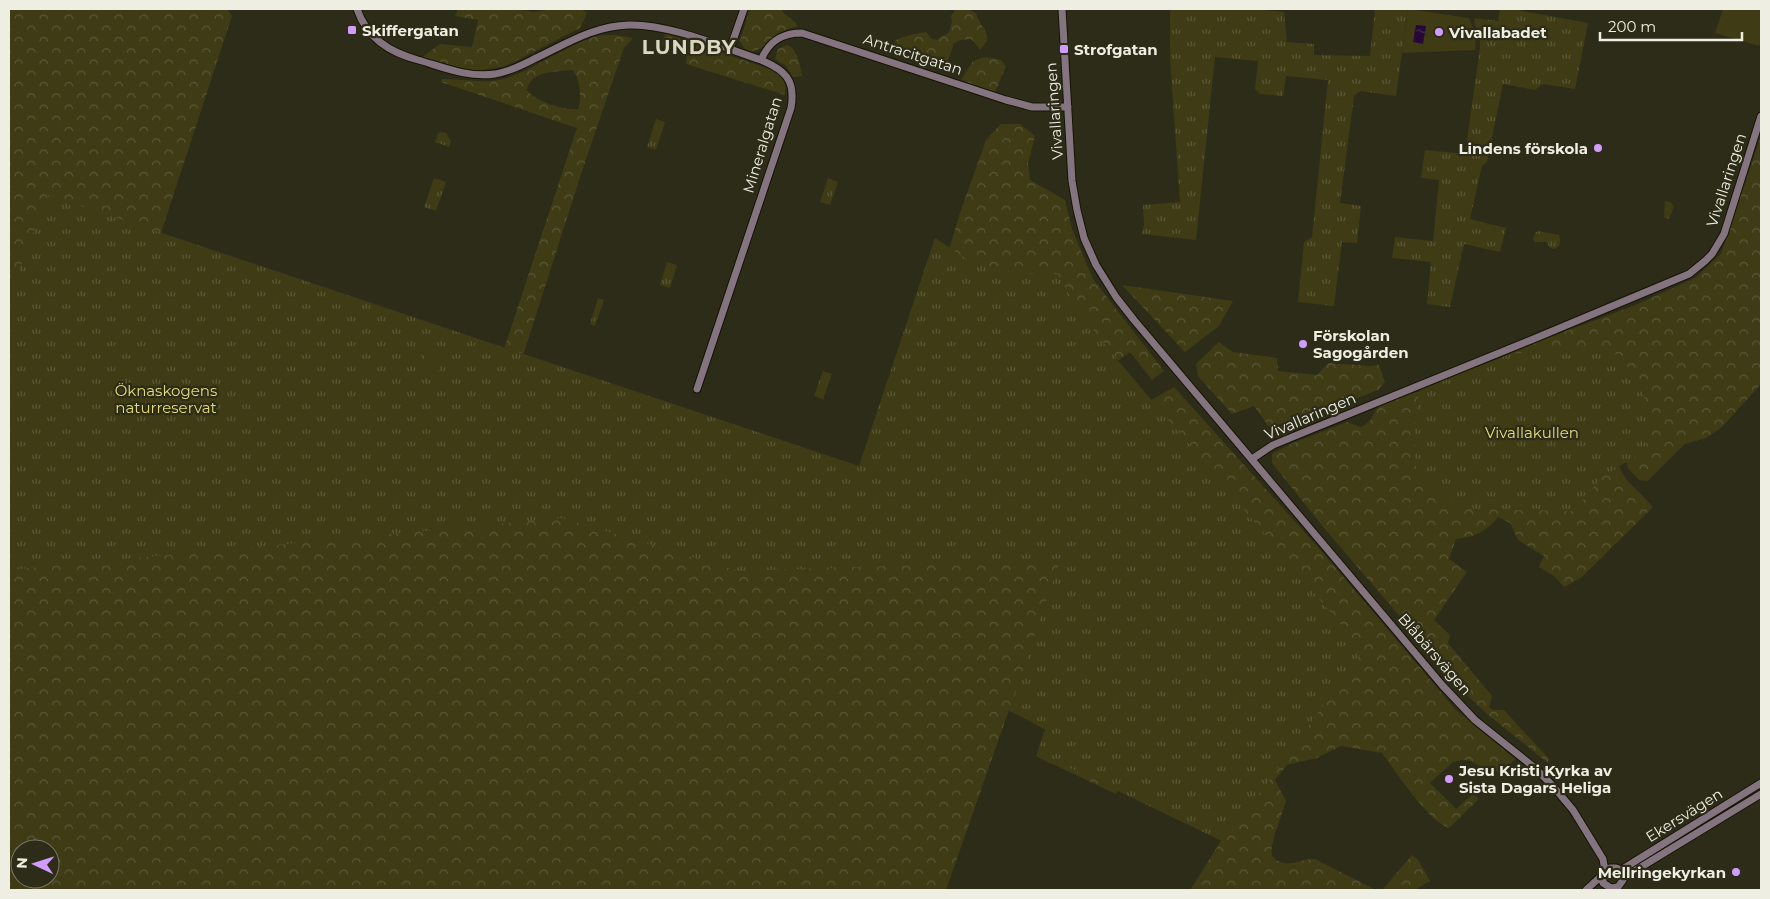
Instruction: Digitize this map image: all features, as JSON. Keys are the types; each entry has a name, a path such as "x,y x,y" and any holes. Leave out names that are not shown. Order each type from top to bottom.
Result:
{"street":[{"name":"Mineralgatan","path":"357,9 370,34 388,48 414,59 470,75 505,72 587,33 611,27 645,26 666,29 761,60 774,65 785,74 792,90 791,108 697,389"},
{"path":"730,50 744,9"},
{"name":"Vivallaringen","path":"1062,9 1074,196 1084,238 1104,280 1128,312 1252,459 1273,446 1307,430 1532,340 1689,274 1712,254 1724,234 1761,116"},
{"name":"Antracitgatan","path":"761,60 768,46 776,39 789,33 802,33 1006,100 1032,107 1068,107"},
{"name":"Blåbärsvägen","path":"1252,459 1456,701 1482,726 1535,768 1557,790 1603,859 1621,878"},
{"name":"Ekersvägen","path":"1621,878 1761,783"},
{"name":"Ekersvägen","path":"1621,878 1761,794"},
{"name":"Blåbärsvägen","path":"1603,859 1604,873"},
{"path":"1586,890 1604,873 1610,868 1621,878 1618,887 1608,889 1604,883 1604,873"}],"green space":[{"path":"9,9 227,9 232,16 160,236 872,489 960,213 986,140 1001,124 1020,124 1035,136 1028,163 1030,180 1065,200 1072,229 1093,279 1164,371 1152,380 1130,352 1104,371 1141,406 1174,387 1318,547 1455,709 1515,759 1503,772 1487,770 1471,761 1453,762 1430,783 1456,809 1473,794 1479,799 1449,828 1441,824 1422,806 1382,753 1341,746 1317,758 1287,765 1275,780 1286,801 1272,844 1272,855 1275,859 1288,863 1315,859 1374,889 1383,889 1412,855 1419,861 1430,881 1415,890 1190,890 1221,841 1121,785 1116,794 1040,758 1051,733 1009,710 946,890 9,890"},
{"path":"458,9 517,9 533,12 554,9 581,9 587,13 580,28 506,66 476,71 461,69 421,58 440,44 472,47 478,20 455,16"},
{"path":"750,9 781,9 796,23 797,27 782,32 761,48 749,51 744,48 740,41"},
{"path":"956,9 970,10 976,13 987,35 985,44 980,49 971,39 954,43 947,64 941,66 921,60 920,53 899,53 895,47 895,41 901,38 926,32 932,39 937,40 949,32 952,22 951,16"},
{"path":"1170,9 1250,9 1284,12 1287,42 1314,44 1314,55 1370,56 1375,11 1373,9 1408,9 1396,96 1360,91 1354,96 1340,203 1361,206 1357,243 1342,242 1334,306 1298,302 1304,242 1312,237 1328,80 1286,76 1283,96 1260,94 1255,89 1258,61 1215,57 1196,240 1142,234 1144,224 1143,205 1180,202 1170,58"},
{"name":"Vivallabadet","path":"1408,9 1469,18 1476,35 1475,50 1402,53"},
{"path":"1500,9 1512,9 1588,23 1575,89 1543,84 1535,90 1503,84 1487,162 1482,166 1470,219 1506,228 1500,252 1464,244 1450,307 1427,304 1431,262 1392,258 1395,237 1433,241 1439,180 1421,178 1425,150 1465,154 1480,48 1480,32 1475,26 1474,18 1498,21"},
{"path":"1723,9 1761,9 1761,40 1759,46 1715,33"},
{"path":"665,33 775,71 784,82 786,88 785,95 686,64 687,54 685,51 662,45"},
{"path":"602,35 633,38 624,48 583,168 521,362 502,355 577,128 441,82 442,79 480,81 503,79 516,75 589,39","holes":["572,70 575,73 580,88 578,109 551,104 536,98 527,90 529,83 539,75"]},
{"path":"787,45 796,53 802,76 793,77 786,66 775,59 778,49"},
{"path":"985,57 1001,60 1006,66 995,92 961,80 973,61"},
{"path":"656,119 665,122 656,150 647,147"},
{"path":"438,133 446,133 451,141 449,147 435,142"},
{"path":"1761,136 1761,384 1722,427 1706,438 1685,444 1648,481 1639,480 1628,468 1623,449 1501,375 1502,355 1633,306 1695,278 1721,254"},
{"path":"434,178 446,182 436,211 424,207"},
{"path":"828,178 838,182 830,205 820,202"},
{"name":"Öknaskogens naturreservat","path":"48,195 859,466 935,238 965,258 987,267 1023,273 1058,274 1076,307 1100,339 1363,651 1224,842 1066,766 1049,763 1036,756 1046,727 1009,711 1060,560 739,571 562,518 9,570 9,297"},
{"path":"1665,201 1670,202 1674,206 1669,219 1664,217"},
{"path":"1538,231 1559,235 1559,246 1554,249 1549,247 1547,242 1535,242 1533,239"},
{"path":"667,262 677,265 670,288 660,285"},
{"path":"1122,285 1233,301 1219,326 1185,352"},
{"path":"598,298 604,300 595,326 590,324"},
{"path":"1219,342 1233,352 1277,358 1278,371 1317,375 1328,363 1379,365 1385,382 1378,390 1306,418 1269,427 1254,406 1232,414 1198,376 1196,364"},
{"name":"Vivallakullen","path":"1596,345 1623,358 1656,419 1643,452 1602,477 1574,511 1464,509 1431,490 1415,465 1415,419 1420,388 1511,354"},
{"path":"426,351 443,356 440,363 424,359"},
{"path":"424,360 440,365 438,373 422,368"},
{"path":"823,371 832,374 823,399 814,396"},
{"path":"1433,387 1616,461 1626,479 1653,507 1581,578 1564,587 1554,576 1539,567 1544,556 1518,540 1510,523 1498,517 1480,533 1456,539 1449,559 1467,572 1434,620 1450,635 1448,643 1492,696 1489,707 1493,710 1504,710 1549,759 1548,763 1487,714 1468,696 1324,528 1272,463 1272,454 1293,443 1347,422 1361,427 1369,422 1376,410 1385,402"}],"water":[{"path":"1416,25 1426,26 1423,44 1413,42"}],"place":[{"name":"Skiffergatan","path":"352,30"},
{"name":"Vivallabadet","path":"1439,32"},
{"name":"Strofgatan","path":"1064,49"},
{"name":"Lindens förskola","path":"1598,148"},
{"name":"Förskolan Sagogården","path":"1303,344"},
{"name":"Jesu Kristi Kyrka av Sista Dagars Heliga","path":"1449,779"},
{"name":"Mellringekyrkan","path":"1736,872"}],"district":[{"name":"LUNDBY","path":"689,47"}]}
